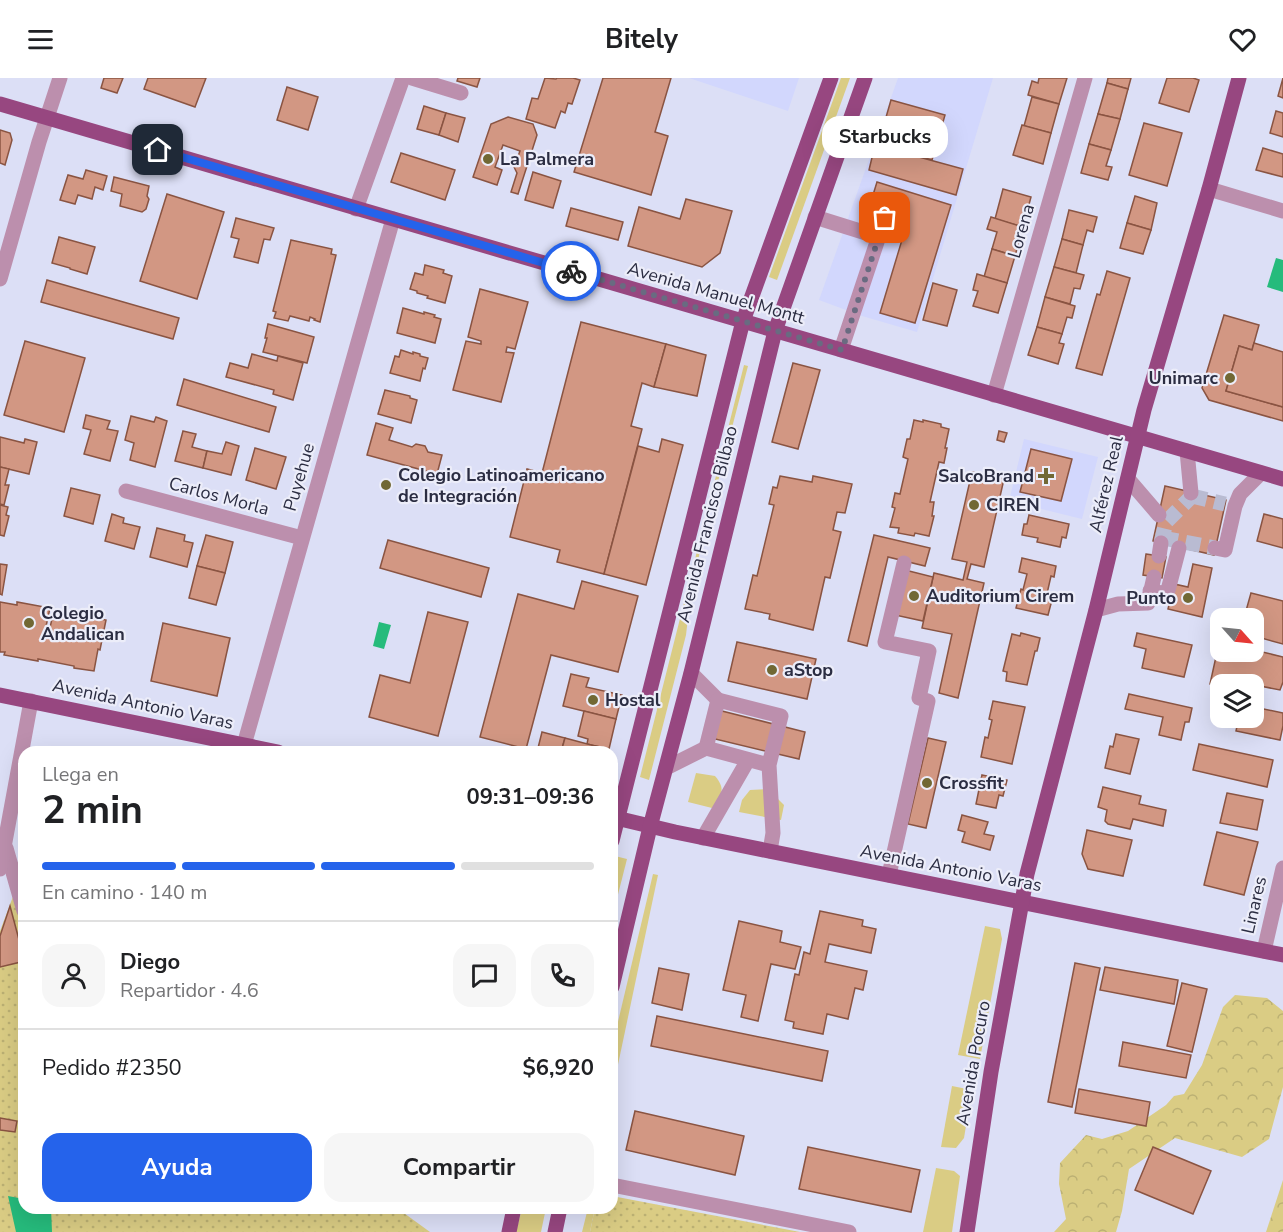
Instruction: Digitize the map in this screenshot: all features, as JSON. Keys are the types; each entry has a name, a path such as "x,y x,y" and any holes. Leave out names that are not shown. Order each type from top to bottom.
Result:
{"main road":[{"name":"Avenida Francisco Bilbao","path":"618,806 743,321 831,78"},
{"name":"Avenida Francisco Bilbao","path":"618,962 775,331 865,78"},
{"name":"Alférez Real","path":"1021,902 1138,436 1239,78"},
{"name":"Avenida Manuel Montt","path":"0,104 1283,479"},
{"name":"Avenida Antonio Varas","path":"0,695 249,746"},
{"name":"Avenida Antonio Varas","path":"618,819 1283,955"},
{"name":"Avenida Pocuro","path":"967,1232 991,1071 1021,902"},
{"path":"509,1232 513,1214"},
{"path":"555,1232 559,1214"}],"street":[{"path":"0,279 60,78"},
{"path":"356,208 403,78"},
{"path":"412,78 460,93"},
{"name":"Lorena","path":"994,395 1085,78"},
{"path":"1209,189 1283,211"},
{"path":"815,217 879,237"},
{"path":"842,350 885,218"},
{"name":"Puyehue","path":"244,745 393,219"},
{"path":"1187,451 1191,492"},
{"path":"1215,548 1226,550 1230,505 1261,472"},
{"path":"1128,479 1159,515"},
{"name":"Carlos Morla","path":"126,491 302,538"},
{"path":"1096,610 1118,604 1151,590 1167,594 1179,548"},
{"path":"889,875 928,701 920,698 929,651 885,642 904,563"},
{"path":"691,673 718,700 781,717 769,765 773,834 770,851"},
{"path":"706,748 718,700"},
{"path":"24,746 32,701"},
{"path":"666,768 706,748 769,765"},
{"path":"703,838 748,760"},
{"path":"0,869 18,775"},
{"path":"5,844 18,890"},
{"name":"Linares","path":"1264,951 1283,867"},
{"path":"618,1186 849,1232"}],"shaded area":[{"path":"689,78 799,78 788,111"},
{"path":"898,78 993,78 917,332 862,316 819,300"},
{"path":"1276,258 1283,260 1283,292 1267,287"},
{"path":"1024,439 1098,457 1082,519 1009,501"},
{"path":"379,622 391,625 384,649 373,646"},
{"path":"8,1196 18,1198 18,1214 51,1214 52,1232 16,1232"}],"green space":[{"path":"841,78 850,78 777,280 769,277"},
{"path":"744,365 748,366 701,547 691,592 686,635 649,780 640,777"},
{"path":"696,773 715,776 721,785 720,796 712,808 688,802"},
{"path":"768,789 784,805 781,820 739,812 742,800 750,790"},
{"path":"618,857 627,859 618,894"},
{"path":"653,874 658,875 618,1065 618,1022"},
{"path":"14,894 18,909 18,1214 405,1214 430,1232 0,1232 0,931"},
{"path":"985,926 1000,929 1002,939 980,1059 958,1055"},
{"path":"1235,995 1267,998 1283,1011 1283,1087 1269,1139 1242,1157 1175,1138 1129,1169 1116,1232 1054,1232 1066,1219 1059,1184 1060,1163 1086,1135 1102,1139 1128,1131 1166,1105 1174,1096 1184,1094 1202,1065 1223,1007"},
{"path":"952,1086 972,1090 964,1138 956,1148 941,1147"},
{"path":"936,1168 954,1171 960,1176 952,1232 923,1232"},
{"path":"1283,1180 1283,1232 1266,1232"},
{"path":"618,1197 800,1232 590,1232 594,1214 618,1214"},
{"path":"520,1214 545,1214 541,1232 516,1232"},
{"path":"586,1214 594,1214 590,1232 582,1232"}],"building":[{"path":"104,78 123,78 117,93 101,88"},
{"path":"148,78 206,78 195,107 144,89"},
{"path":"458,78 480,78 477,87 457,81"},
{"path":"545,78 580,80 572,104 568,103 565,113 561,111 555,128 526,119 532,98 538,99"},
{"path":"603,78 671,78 655,132 668,136 651,195 574,172"},
{"path":"1039,78 1067,78 1059,104 1028,95 1032,81 1038,83"},
{"path":"1108,78 1131,78 1128,89 1107,83"},
{"path":"1167,78 1199,80 1189,112 1159,103"},
{"path":"1283,78 1283,98 1278,96"},
{"path":"1107,83 1128,89 1120,119 1098,114"},
{"path":"287,87 318,97 308,130 277,120"},
{"path":"1032,97 1059,104 1051,133 1024,126"},
{"path":"891,100 945,115 932,160 878,145"},
{"path":"424,106 446,113 439,135 417,129"},
{"path":"1276,111 1283,113 1283,137 1270,133"},
{"path":"446,113 465,118 458,142 439,135"},
{"path":"1098,114 1120,119 1111,150 1089,144"},
{"name":"La Palmera","path":"508,117 533,124 537,135 518,194 511,192 517,173 514,167 520,151 503,145 495,167 502,170 497,185 473,177 491,124"},
{"path":"1144,123 1182,133 1167,186 1129,175"},
{"path":"1022,125 1051,133 1043,164 1013,155"},
{"path":"0,130 10,133 12,140 5,165 0,163"},
{"path":"1089,144 1111,150 1106,166 1112,167 1108,180 1081,173"},
{"path":"875,145 963,169 956,195 869,170"},
{"path":"1263,148 1283,154 1283,177 1256,170"},
{"path":"401,153 455,170 445,200 391,182"},
{"path":"86,170 107,176 103,190 95,187 92,199 78,195 75,204 60,200 68,175 83,179"},
{"path":"533,172 561,181 553,208 525,200"},
{"path":"114,177 149,186 146,209 142,212 120,206 122,194 111,191"},
{"path":"877,182 951,205 915,323 880,313 908,220 869,208"},
{"path":"1003,189 1031,197 1023,227 995,219"},
{"path":"167,194 224,212 197,299 140,281"},
{"path":"1135,196 1157,203 1151,230 1127,223"},
{"path":"686,199 732,211 720,253 702,267 628,246 639,207 680,219"},
{"path":"571,208 623,222 618,240 566,226"},
{"path":"1069,210 1097,217 1093,232 1087,230 1083,245 1062,239"},
{"path":"991,217 1023,227 1015,256 992,249 997,232 987,229"},
{"path":"236,218 274,228 270,240 264,239 258,263 234,257 239,239 231,237"},
{"path":"1127,223 1151,230 1143,254 1120,248"},
{"path":"59,237 95,247 87,274 52,263"},
{"path":"1062,239 1083,245 1076,273 1054,267"},
{"path":"291,240 332,249 331,254 336,255 320,322 310,317 309,321 290,316 288,321 274,318 276,312 273,311"},
{"path":"992,249 1015,256 1007,283 984,277"},
{"path":"425,265 444,270 443,273 452,276 445,303 427,298 428,296 410,289 415,273 423,275"},
{"path":"1054,267 1084,275 1080,289 1074,288 1070,304 1045,297"},
{"path":"1107,271 1130,278 1102,375 1076,368 1097,294 1100,295"},
{"path":"977,274 1007,283 998,313 973,306 978,291 973,290"},
{"path":"47,280 179,318 173,339 41,302"},
{"path":"933,283 957,290 947,326 923,320"},
{"path":"480,289 528,302 515,349 507,347 506,352 514,353 501,402 453,390 466,341 481,344 481,341 468,337"},
{"path":"1045,297 1075,306 1072,318 1067,317 1062,334 1037,327"},
{"path":"403,308 435,315 434,317 441,319 435,343 397,333"},
{"path":"1224,315 1259,325 1252,350 1239,346 1226,391 1283,407 1283,421 1209,400 1202,388"},
{"path":"581,322 666,344 654,387 642,383 631,426 642,429 604,574 557,562 560,550 510,537 527,469 542,473"},
{"path":"268,324 314,337 307,363 263,352"},
{"path":"1037,327 1062,334 1059,343 1064,344 1058,364 1028,355"},
{"path":"25,341 85,358 64,432 4,415"},
{"path":"1254,343 1283,352 1283,407 1226,391 1239,346 1252,350"},
{"path":"666,344 706,355 697,396 654,387"},
{"path":"401,350 428,358 420,381 390,373 395,356 399,357"},
{"path":"252,354 277,361 278,356 303,363 293,400 273,394 274,390 226,377 230,363 248,368"},
{"path":"793,363 820,370 798,449 772,442"},
{"path":"184,379 276,407 269,432 177,405"},
{"path":"385,390 417,400 411,423 378,414"},
{"path":"86,415 110,421 107,429 118,431 110,461 84,454 91,430 83,428"},
{"path":"131,416 154,422 156,417 167,421 155,467 130,460 134,443 125,440"},
{"path":"914,420 941,424 941,427 949,429 944,463 939,462 930,502 934,502 932,516 934,516 929,536 898,533 899,528 890,527 895,508 892,507 895,493 900,494 908,459 903,457"},
{"path":"376,423 393,428 389,440 412,447 416,444 425,446 428,452 442,455 437,474 367,455"},
{"path":"183,431 196,434 192,447 207,451 203,468 175,461"},
{"path":"999,431 1007,433 1004,442 997,440"},
{"path":"0,437 24,443 25,439 37,442 29,474 0,467"},
{"path":"662,439 683,445 646,585 604,574 638,446 659,452"},
{"path":"226,442 239,446 231,475 203,468 207,451 222,454"},
{"path":"255,448 286,457 276,489 246,480"},
{"name":"SalcoBrand","path":"1031,449 1072,459 1061,501 1020,492"},
{"path":"0,467 9,469 5,485 9,485 4,505 0,504"},
{"path":"972,472 1004,479 984,567 971,564 967,579 984,583 958,698 939,693 952,634 922,628 934,573 963,580 967,562 952,559"},
{"path":"780,476 812,482 813,476 852,484 845,513 837,512 833,530 841,532 830,578 825,577 813,630 769,619 770,614 745,609 753,575 757,576 774,505 769,504 773,487 777,488"},
{"path":"1165,486 1226,500 1214,555 1153,541"},
{"path":"71,488 100,495 93,524 64,516"},
{"path":"0,505 8,507 6,515 9,516 4,536 0,535"},
{"path":"112,514 124,518 123,523 140,527 134,549 105,541"},
{"path":"1264,514 1283,519 1283,548 1257,541"},
{"path":"1029,515 1069,524 1066,538 1062,537 1060,547 1037,542 1038,538 1022,535"},
{"path":"157,528 185,535 184,541 193,543 187,567 150,557"},
{"path":"206,535 233,542 225,573 197,566"},
{"path":"874,535 930,548 925,566 888,557 867,646 848,641"},
{"path":"388,540 489,568 481,597 380,568"},
{"path":"1146,554 1166,557 1162,578 1143,575"},
{"path":"1022,558 1056,566 1046,598 1052,600 1048,615 1016,608 1027,574 1019,572"},
{"path":"0,564 7,565 2,595 0,594"},
{"name":"Punto","path":"1193,564 1212,568 1202,617 1168,609 1174,584 1188,587"},
{"path":"197,566 225,573 216,605 189,598"},
{"name":"Auditorium Cirem","path":"905,570 933,577 923,621 895,615"},
{"path":"582,581 638,596 618,672 551,655 527,746 514,746 480,737 518,594 574,609"},
{"path":"1251,593 1283,601 1283,644 1264,639 1264,608 1247,608"},
{"path":"0,602 17,605 17,602 50,608 45,631 49,632 54,610 106,620 94,671 38,659 38,661 4,655 5,652 0,652"},
{"path":"428,612 468,622 438,736 369,717 380,675 410,683"},
{"path":"163,623 230,638 217,696 151,681"},
{"path":"1021,633 1040,638 1027,685 1006,681 1007,672 1003,671 1012,634 1020,636"},
{"path":"1137,633 1192,645 1184,677 1142,668 1146,649 1134,646"},
{"name":"aStop","path":"737,642 816,659 807,699 728,681"},
{"path":"1264,652 1283,657 1283,682 1280,690 1264,687 1264,674 1212,674 1215,662 1264,662"},
{"name":"Hostal","path":"571,674 589,678 586,687 622,695 616,719 563,706"},
{"path":"1129,694 1192,708 1189,722 1185,722 1181,740 1159,735 1163,717 1125,709"},
{"path":"993,701 1025,707 1012,764 981,757 985,737 988,738 992,720 989,719"},
{"path":"1264,709 1283,713 1280,740 1236,731 1237,728 1264,728"},
{"path":"718,710 805,732 799,759 711,738"},
{"path":"584,711 616,719 610,746 587,744 588,739 578,736"},
{"path":"542,732 565,738 563,746 538,746"},
{"path":"1116,734 1139,739 1130,774 1105,768 1110,746 1113,747"},
{"path":"565,738 595,746 563,746"},
{"name":"Crossfit","path":"928,738 946,742 926,828 908,824"},
{"path":"1199,744 1273,760 1267,787 1193,770"},
{"path":"982,775 1007,780 1003,796 999,795 996,808 976,804"},
{"path":"1103,787 1141,796 1139,804 1166,810 1163,826 1133,819 1130,829 1108,824 1105,821 1107,810 1098,807"},
{"path":"1227,793 1263,800 1257,830 1220,823"},
{"path":"962,815 988,822 984,834 994,836 990,850 962,842 965,832 958,830"},
{"path":"1087,830 1132,840 1123,876 1088,869 1082,854"},
{"path":"1217,832 1258,842 1244,895 1204,885"},
{"path":"10,906 18,936 18,963 0,967 0,936"},
{"path":"820,911 863,920 862,926 876,929 871,953 829,944 825,962 867,971 863,990 855,988 848,1019 827,1014 823,1034 793,1028 794,1022 785,1020 795,974 799,975 804,952 810,954"},
{"path":"739,921 782,931 780,942 801,947 795,969 771,964 758,1021 741,1017 746,995 723,990"},
{"path":"1075,963 1100,968 1072,1107 1048,1102"},
{"path":"1105,967 1178,980 1174,1004 1100,990"},
{"path":"659,968 689,974 682,1010 652,1003"},
{"path":"1182,983 1207,989 1192,1052 1167,1046"},
{"path":"657,1016 828,1051 822,1081 651,1046"},
{"path":"1123,1042 1191,1055 1186,1078 1119,1066"},
{"path":"1079,1089 1150,1102 1146,1126 1075,1113"},
{"path":"635,1111 744,1136 735,1175 626,1150"},
{"path":"0,1118 17,1121 15,1132 0,1130"},
{"path":"808,1147 920,1170 911,1212 799,1189"},
{"path":"1153,1147 1211,1171 1193,1214 1135,1190"}],"tunnel":[{"path":"1192,496 1225,504"},
{"path":"1161,543 1166,522 1192,496"},
{"path":"1163,538 1215,548"}],"way so far":[{"path":"571,271 842,350 885,218"}],"place":[{"name":"La Palmera","path":"488,159"},
{"name":"Starbucks","path":"885,218"},
{"name":"Unimarc","path":"1230,378"},
{"name":"SalcoBrand","path":"1046,476"},
{"name":"Colegio Latinoamericano de Integración","path":"386,485"},
{"name":"CIREN","path":"974,505"},
{"name":"Auditorium Cirem","path":"914,596"},
{"name":"Punto","path":"1188,598"},
{"name":"Colegio Andalican","path":"29,623"},
{"name":"aStop","path":"772,670"},
{"name":"Hostal","path":"593,700"},
{"name":"Crossfit","path":"927,783"}],"route":[{"path":"158,150 571,271"}]}
